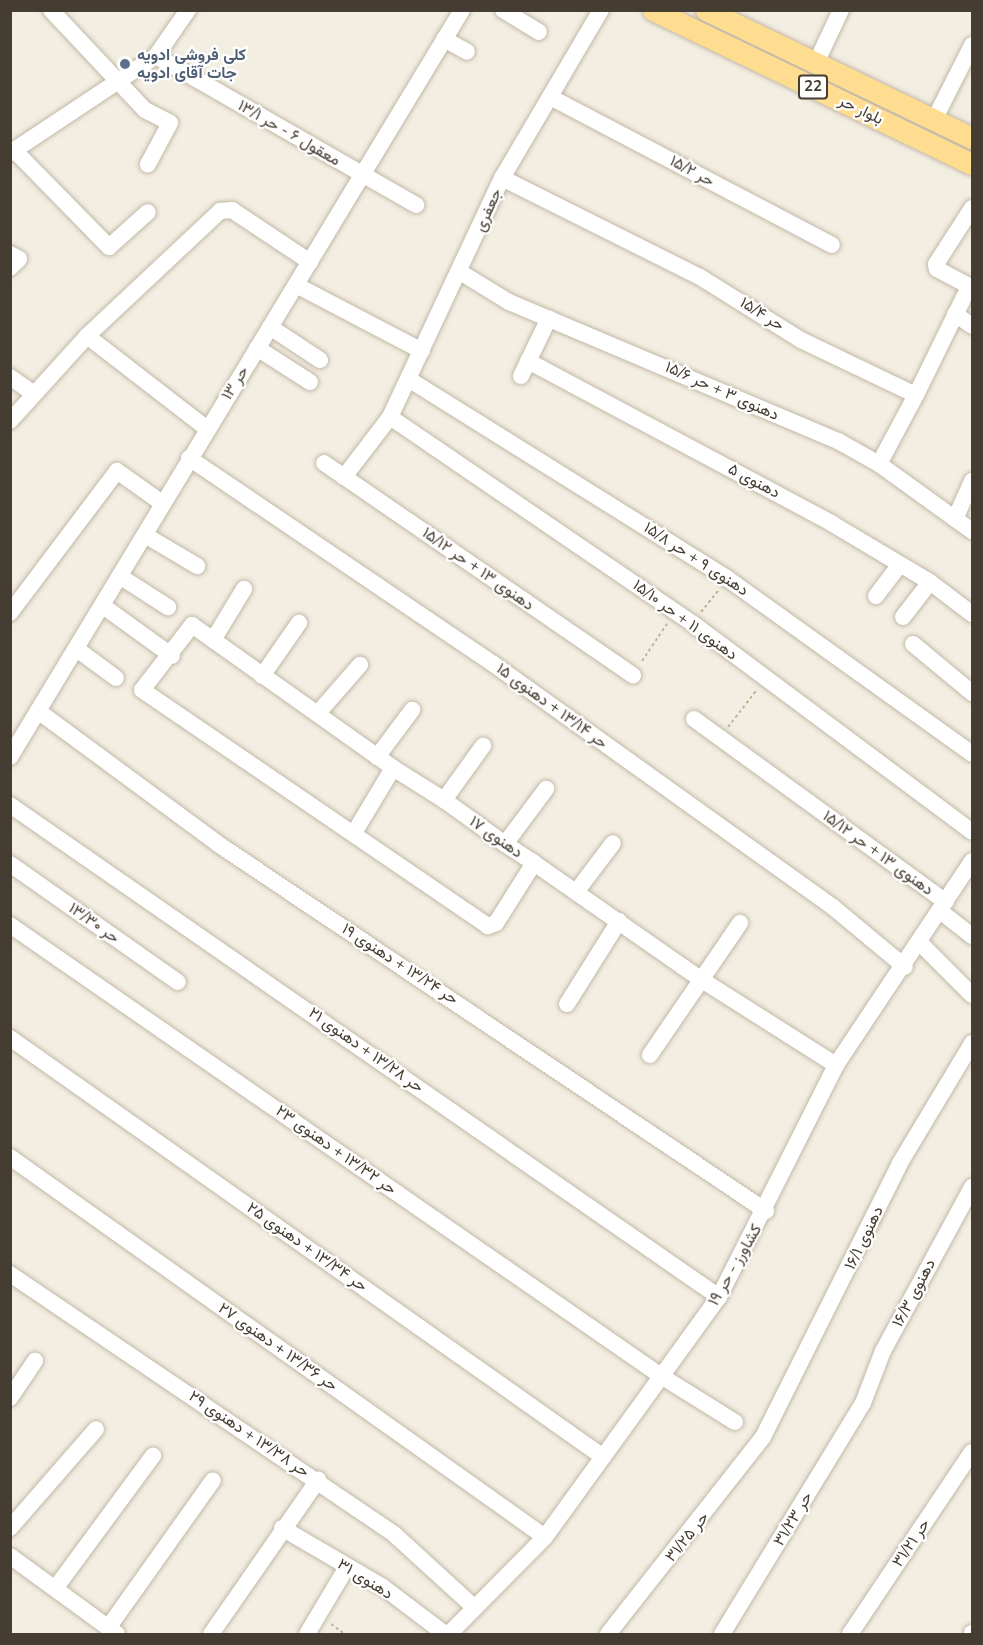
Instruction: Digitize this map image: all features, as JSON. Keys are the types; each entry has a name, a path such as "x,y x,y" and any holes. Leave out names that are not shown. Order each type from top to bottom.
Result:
{"main road":[{"name":"بلوار حر","path":"653,10 972,164"},
{"name":"بلوار حر","path":"706,10 972,138"}],"street":[{"path":"51,10 145,111 170,123 148,164"},
{"path":"148,212 109,246 12,152 118,84 156,56 188,10"},
{"name":"حر ۱۳","path":"10,757 78,650 206,428 296,285 462,10"},
{"path":"503,10 539,32"},
{"name":"جعفری","path":"344,477 390,417 410,380 502,178 552,98 601,10"},
{"path":"816,63 841,10"},
{"path":"444,39 467,52"},
{"path":"934,120 972,45"},
{"name":"معقول ۶ - حر ۱۳/۱","path":"156,56 416,205"},
{"name":"حر ۱۵/۲","path":"552,98 832,245"},
{"name":"حر ۱۵/۴","path":"502,178 700,277 801,340 916,394"},
{"path":"879,464 955,314 971,288 937,270 936,264 972,208"},
{"path":"10,421 87,336 220,211 232,210 309,262"},
{"path":"10,254 19,259 10,268"},
{"name":"دهنوی ۳ + حر ۱۵/۶","path":"460,272 549,318 713,385 879,464 972,531"},
{"path":"296,285 422,351"},
{"path":"955,314 972,326"},
{"name":"دهنوی ۵","path":"549,318 525,368 831,523 930,582 972,614"},
{"path":"270,327 320,360"},
{"path":"87,336 206,428"},
{"path":"257,348 310,382"},
{"path":"10,377 34,394"},
{"name":"دهنوی ۹ + حر ۱۵/۸","path":"410,380 728,579 972,754"},
{"name":"دهنوی ۱۱ + حر ۱۵/۱۰","path":"390,417 692,623 765,680 972,832"},
{"name":"حر ۱۳/۱۴ + دهنوی ۱۵","path":"189,458 492,663 834,908 905,967"},
{"name":"دهنوی ۱۳ + حر ۱۵/۱۲","path":"324,463 633,675"},
{"path":"10,613 117,471 162,503"},
{"path":"955,519 972,481"},
{"path":"145,534 197,566"},
{"path":"876,596 899,565"},
{"path":"122,577 168,607"},
{"path":"903,617 930,582"},
{"path":"213,640 244,589"},
{"path":"103,606 172,656 142,690 488,926 496,923 534,863"},
{"path":"262,676 299,624"},
{"name":"دهنوی ۱۷","path":"172,656 189,625 318,712 377,757 444,800 702,980 836,1065"},
{"path":"913,644 972,693"},
{"path":"78,650 116,678"},
{"path":"318,712 360,665"},
{"path":"377,757 412,710"},
{"name":"حر ۱۳/۲۴ + دهنوی ۱۹","path":"38,711 221,846 766,1211"},
{"name":"دهنوی ۱۳ + حر ۱۵/۱۲","path":"694,719 943,906 972,936"},
{"path":"444,800 483,746"},
{"path":"354,834 393,768"},
{"path":"505,844 546,789"},
{"name":"حر ۱۳/۲۸ + دهنوی ۲۱","path":"10,805 720,1298"},
{"path":"576,892 613,843"},
{"name":"کشاورز - حر ۱۹","path":"447,1635 545,1537 720,1298 766,1211 836,1065 921,944 972,861"},
{"name":"حر ۱۳/۳۰","path":"10,864 178,982"},
{"path":"567,1004 619,921"},
{"path":"650,1055 740,923"},
{"name":"حر ۱۳/۳۲ + دهنوی ۲۳","path":"10,925 661,1376 735,1422"},
{"path":"921,944 972,995"},
{"name":"حر ۱۳/۳۴ + دهنوی ۲۵","path":"10,1038 603,1457"},
{"name":"دهنوی ۱۶/۱","path":"763,1437 900,1163 972,1042"},
{"name":"حر ۱۳/۳۶ + دهنوی ۲۷","path":"10,1157 545,1537"},
{"name":"دهنوی ۱۶/۳","path":"863,1402 884,1351 972,1187"},
{"name":"حر ۱۳/۳۸ + دهنوی ۲۹","path":"10,1274 318,1480 395,1535 475,1608"},
{"path":"10,1398 35,1361"},
{"name":"حر ۳۱/۲۳","path":"722,1635 863,1402"},
{"path":"10,1528 96,1429"},
{"name":"حر ۳۱/۲۵","path":"608,1635 763,1437"},
{"name":"حر ۳۱/۲۱","path":"850,1635 972,1452"},
{"path":"57,1586 153,1456"},
{"path":"10,1556 57,1586 112,1631 213,1480"},
{"path":"211,1635 282,1528 318,1480"},
{"name":"دهنوی ۳۱","path":"282,1528 347,1567 447,1635"},
{"path":"307,1635 347,1567"}],"path":[{"path":"692,623 728,579"},
{"path":"633,675 675,611"},
{"path":"720,737 765,680"}],"place":[{"name":"کلی فروشی ادویه جات آقای ادویه","path":"125,64"}]}
